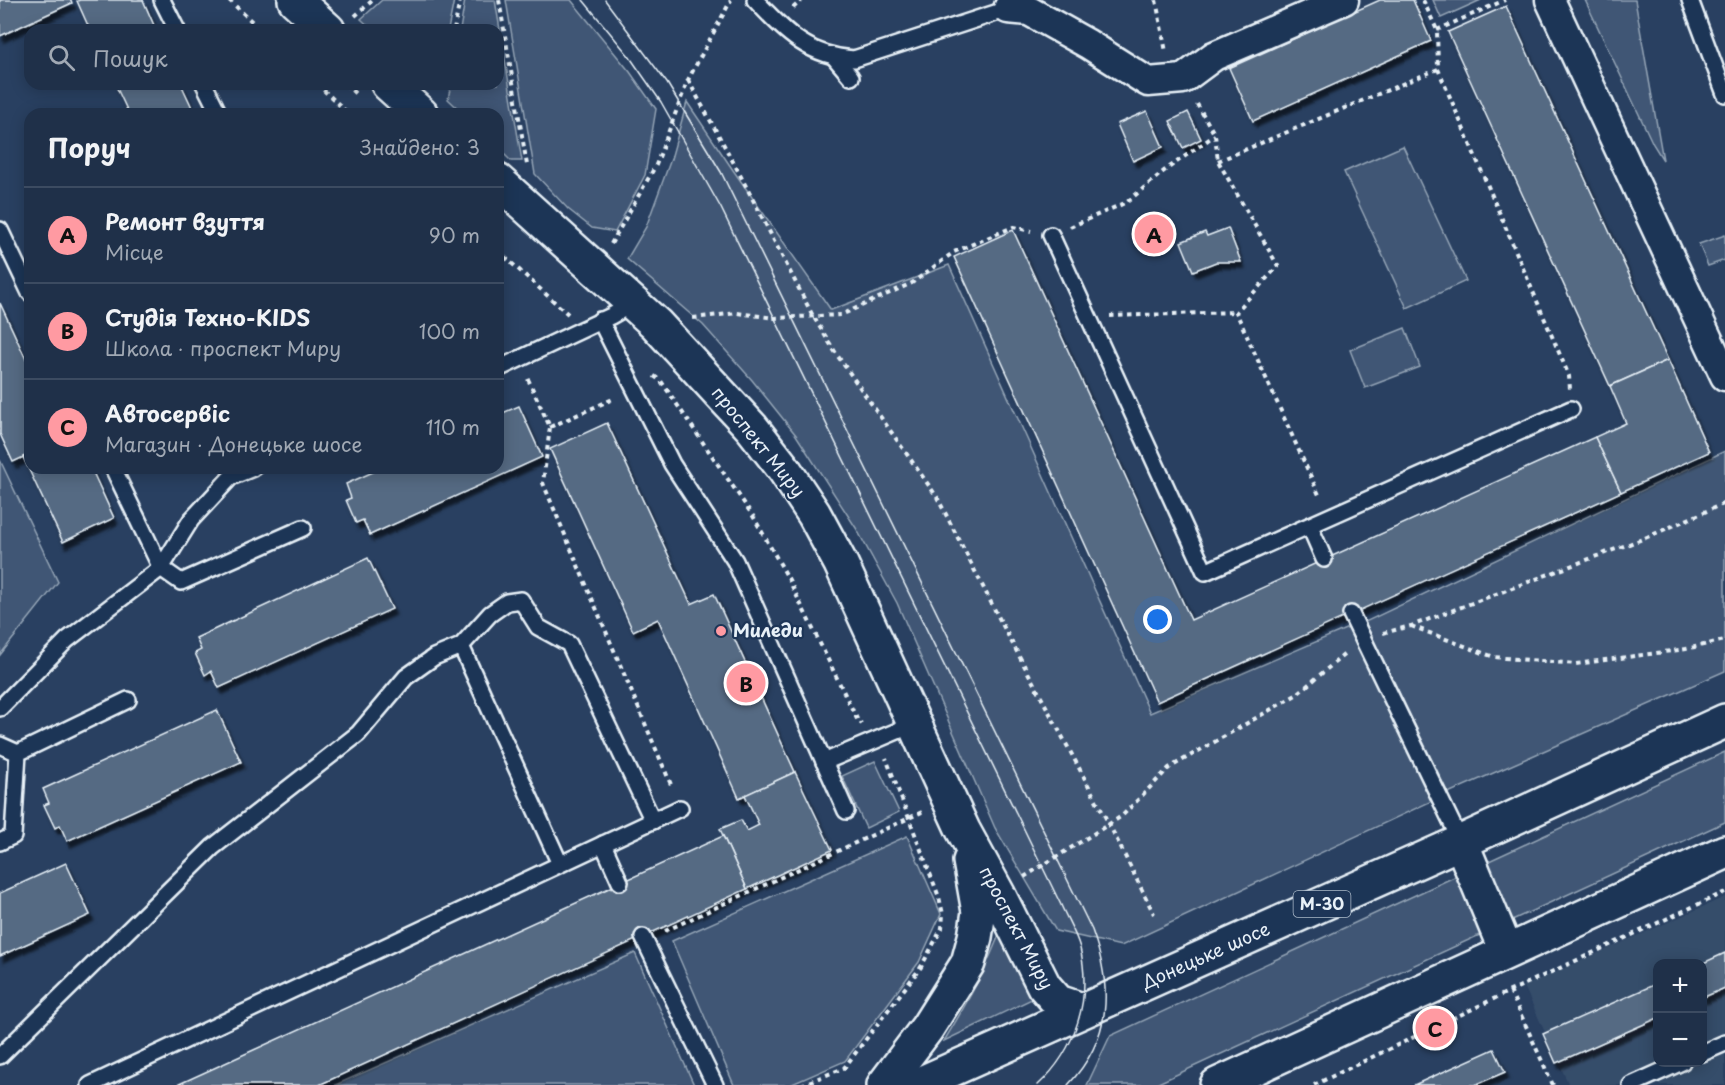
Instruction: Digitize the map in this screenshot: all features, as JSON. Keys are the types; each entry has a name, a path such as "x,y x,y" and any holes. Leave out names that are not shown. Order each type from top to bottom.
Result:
{"main road":[{"path":"295,0 321,24"},
{"path":"395,90 414,108"},
{"name":"проспект Миру","path":"510,191 644,314 752,428 784,469 814,514 841,564 963,830 1044,986 1058,1002 1082,1010"},
{"name":"Донецьке шосе","path":"917,1085 1461,842 1725,721"},
{"name":"проспект Миру","path":"884,1085 927,1028 968,963 979,912 975,882 963,830"},
{"path":"1461,842 1506,951"},
{"path":"1217,1085 1725,852"}],"street":[{"path":"1004,5 1029,12 1088,44 1148,81 1183,80 1214,56 1344,0"},
{"path":"1550,0 1725,376"}],"lane":[{"path":"162,0 174,24"},
{"path":"754,0 799,41 817,52 835,58 854,59 1004,5"},
{"path":"1690,0 1725,94"},
{"path":"835,58 851,77"},
{"path":"207,90 216,108"},
{"path":"0,230 24,280"},
{"path":"1051,235 1205,572 1571,409"},
{"path":"504,366 600,320 644,314"},
{"path":"600,320 672,464 735,561 846,811"},
{"path":"116,474 160,568 181,582 303,528"},
{"path":"0,708 67,640 160,568 191,520 231,477 238,474"},
{"path":"1310,527 1324,559"},
{"path":"0,1056 213,847 358,734 406,677 434,657 461,646 490,614 507,602 521,600 538,627 569,644 653,821"},
{"path":"1351,614 1461,842"},
{"path":"461,646 560,864"},
{"path":"0,745 18,753 128,700"},
{"path":"824,762 915,724"},
{"path":"0,842 13,836 18,753"},
{"path":"90,1085 680,808"},
{"path":"603,844 620,882"},
{"path":"644,938 715,1085"},
{"path":"1707,1051 1725,1044"},
{"path":"1631,1085 1671,1067"}],"path":[{"path":"229,0 255,24"},
{"path":"455,24 459,0"},
{"path":"499,0 503,24"},
{"path":"596,270 656,165 688,80 731,0"},
{"path":"1088,317 1236,312 1278,266 1218,161 1215,135 1167,57 1156,0"},
{"path":"1424,0 1437,30 1438,69 1569,376 1571,409"},
{"path":"1437,30 1505,0"},
{"path":"504,29 528,169 510,191"},
{"path":"1218,161 1438,69"},
{"path":"688,80 813,316 837,355 937,497 1154,914"},
{"path":"323,90 343,108"},
{"path":"644,314 737,313 775,318 841,315 912,283 954,252 1013,227 1051,235 1127,202 1164,171 1215,135"},
{"path":"1236,312 1329,517"},
{"path":"520,359 550,428 543,483 680,808"},
{"path":"550,428 634,389"},
{"path":"998,894 1122,816 1169,768 1296,695 1363,639 1411,626 1645,538 1725,504"},
{"path":"1411,626 1494,657 1576,664 1686,650 1725,640"},
{"path":"644,938 950,800"},
{"path":"1314,1085 1725,892"},
{"path":"1510,991 1552,1085"}],"shaded area":[{"path":"382,0 454,0 449,24 366,24 361,19"},
{"path":"465,0 495,0 499,24 461,24"},
{"path":"506,0 571,0 630,72 656,109 645,175 615,232 592,228 568,209 535,174"},
{"path":"1433,0 1481,0 1441,18"},
{"path":"1585,0 1635,0 1663,160 1653,144"},
{"path":"504,54 522,161 511,161 504,154 504,108 458,108 448,99 450,90 504,90"},
{"path":"687,102 831,310 949,265 1150,713 1348,628 1434,800 1121,946 1056,931 995,828 897,603 856,528 796,435 752,380 703,325 627,259 646,227 671,159"},
{"path":"1403,146 1466,281 1407,308 1344,172"},
{"path":"1725,235 1725,260 1708,266 1699,244"},
{"path":"1405,328 1420,367 1365,388 1350,350"},
{"path":"1725,451 1725,671 1448,793 1365,622"},
{"path":"0,460 58,582 0,655"},
{"path":"1725,752 1725,822 1154,1085 1087,1085 1110,1036"},
{"path":"875,761 899,812 866,828 842,776"},
{"path":"907,836 941,914 919,962 845,1061 790,1085 734,1085 672,941"},
{"path":"1725,897 1725,1085 1569,1085 1524,986"},
{"path":"1003,924 1036,997 944,1041 977,984"},
{"path":"635,953 694,1085 335,1085"}],"building":[{"path":"0,0 71,0 72,3 0,36"},
{"path":"143,0 153,24 87,24 77,1"},
{"path":"1380,0 1413,0 1431,41 1253,121 1229,68"},
{"path":"1506,6 1668,360 1610,386 1448,32"},
{"path":"118,90 184,90 192,108 126,108"},
{"path":"1147,111 1163,147 1133,161 1117,124"},
{"path":"1188,112 1201,139 1183,148 1170,121"},
{"path":"1157,222 1166,239 1152,246 1143,229"},
{"path":"1228,228 1241,262 1216,262 1193,271 1181,242 1205,232 1207,236"},
{"path":"1013,230 1191,620 1595,437 1621,492 1157,702 954,257"},
{"path":"0,303 24,355 24,457 13,462 0,434"},
{"path":"1668,360 1709,452 1621,492 1595,437 1626,423 1610,386"},
{"path":"519,406 542,457 370,535 363,520 356,523 346,500 351,498 346,484 368,474 504,474 504,412"},
{"path":"607,423 691,604 714,594 795,772 739,798 658,619 633,631 550,449"},
{"path":"31,474 94,474 114,518 63,542"},
{"path":"368,558 392,609 219,688 211,671 205,675 195,653 201,650 196,638"},
{"path":"217,710 241,762 67,841 60,825 55,828 44,805 49,803 43,789"},
{"path":"795,772 832,850 747,889 720,829 741,820 747,831 759,825 745,795"},
{"path":"723,836 747,889 319,1085 177,1085"},
{"path":"66,863 90,915 0,956 0,893"},
{"path":"1725,953 1725,988 1707,996 1707,961"},
{"path":"1653,985 1653,1020 1556,1063 1543,1034"},
{"path":"1494,1049 1505,1072 1475,1085 1414,1085"}],"tram line":[{"path":"583,0 629,56 661,102 721,208 1076,937 1080,948 1084,986 1078,1022 1062,1056 1038,1085"},
{"path":"605,0 667,83 721,172 1092,930 1103,972 1104,1012 1093,1049 1083,1067 1068,1085"}],"place":[{"name":"Ремонт взуття","path":"1154,234"},
{"name":"Миледи","path":"721,631"},
{"name":"Студія Техно-KIDS","path":"746,683"},
{"name":"Автосервіс","path":"1435,1028"}]}
